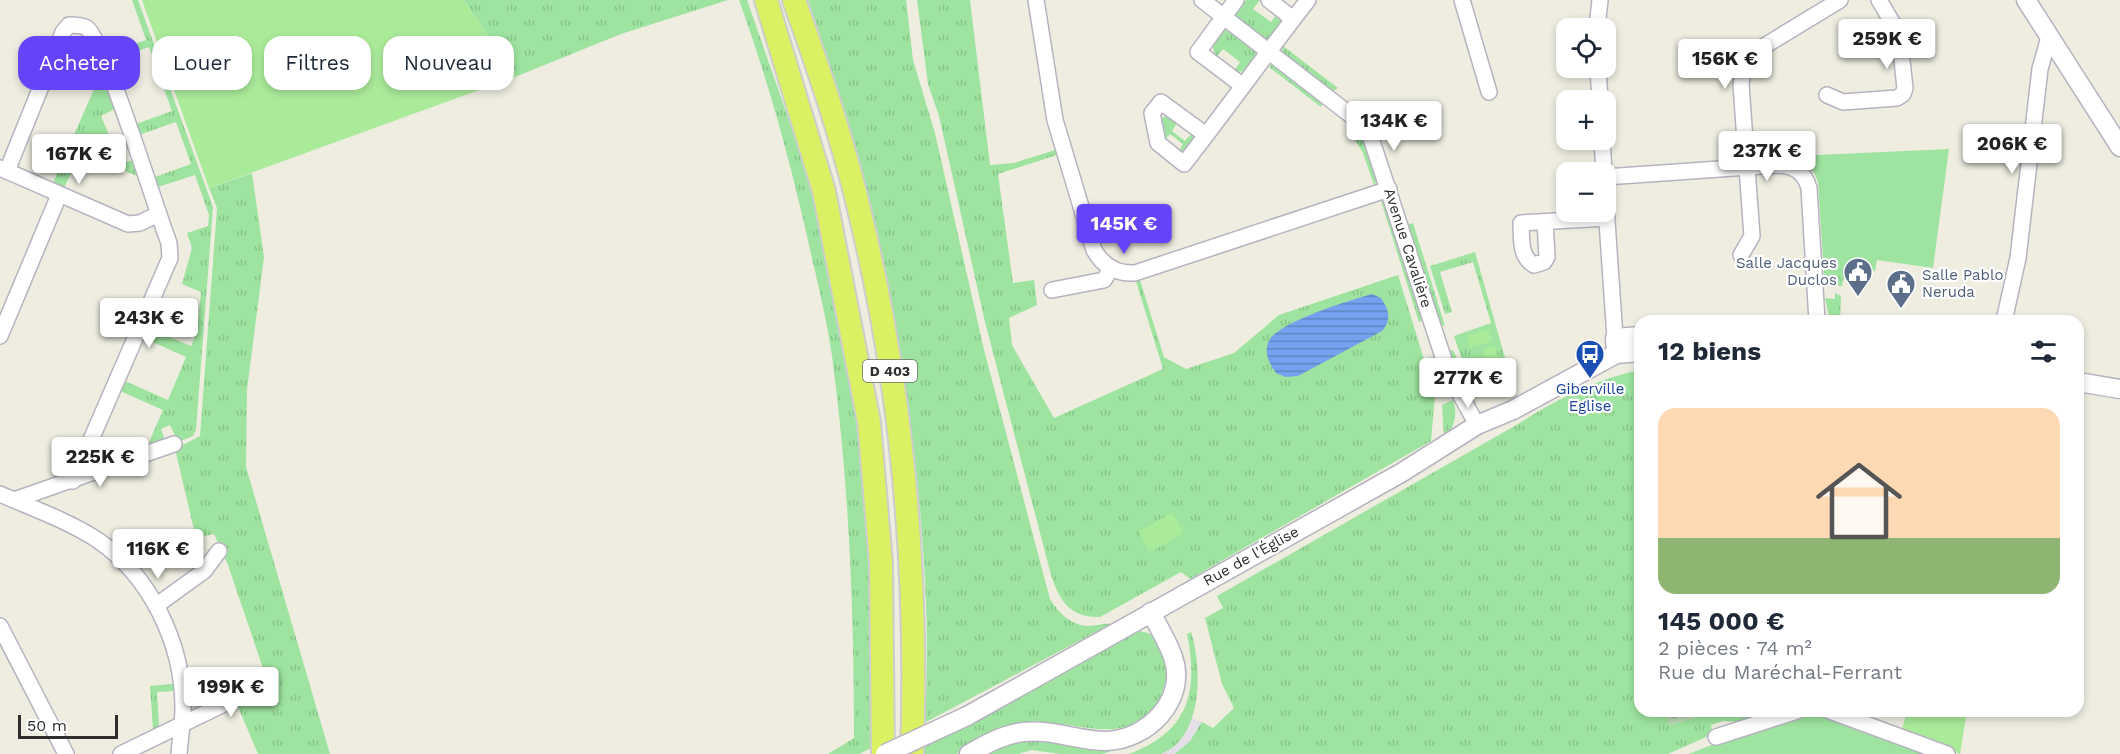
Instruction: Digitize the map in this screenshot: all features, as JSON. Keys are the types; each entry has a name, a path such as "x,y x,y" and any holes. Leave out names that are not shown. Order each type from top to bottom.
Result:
{"main road":[{"name":"D 403","path":"766,0 824,191 869,422 881,563 884,754"},
{"name":"D 403","path":"794,0 819,71 862,221 884,327 907,521 914,681 912,754"}],"street":[{"path":"1036,0 1062,151 1094,250 1100,260 1111,268 1126,273 1135,273 1389,189"},
{"name":"Avenue Cavalière","path":"1202,0 1353,117 1370,135 1449,372 1477,425"},
{"path":"1236,0 1198,52 1243,86"},
{"path":"1269,0 1293,19"},
{"path":"1206,135 1308,0"},
{"path":"1462,0 1489,92"},
{"path":"1598,18 1600,0"},
{"path":"1740,255 1752,236 1741,85 1747,62 1756,51 1840,0"},
{"path":"1827,95 1843,102 1897,98 1903,94 1905,88 1899,34 1880,0"},
{"path":"2026,0 2120,147"},
{"path":"73,481 170,258 169,243 107,66 94,37 87,28 69,25 63,32 3,170 128,224 140,223 158,214"},
{"path":"2005,315 2018,258 2040,69 2049,37"},
{"path":"1616,176 1793,166 1806,179 1817,315"},
{"path":"0,336 59,195"},
{"path":"1545,222 1556,221"},
{"path":"1607,222 1615,346"},
{"path":"1052,290 1104,280 1111,268"},
{"name":"Rue de l'Église","path":"884,754 967,716 1401,473 1477,425 1513,410 1615,346 1634,338"},
{"name":"Rue de l'Église","path":"1615,346 1634,351"},
{"path":"2084,383 2120,389"},
{"path":"14,501 174,444"},
{"path":"0,494 58,518 97,540 126,565 157,605 180,675 182,724 178,754"},
{"path":"157,605 204,571 219,551"},
{"path":"969,754 1005,736 1023,732 1047,731 1106,741 1135,735 1147,728 1168,706 1176,675 1173,658 1151,612"},
{"path":"0,626 66,754"},
{"path":"121,754 267,683"},
{"path":"1716,737 1778,717"},
{"path":"1846,717 1947,754"}],"shaded area":[{"path":"1187,717 1202,722 1185,754 1140,754 1150,750"}],"green space":[{"path":"132,0 138,0 152,39 152,55 149,47 140,50 140,42 146,40"},
{"path":"142,0 464,0 488,36 383,36 383,90 479,90 209,188 174,90 252,90 252,36 155,36"},
{"path":"464,0 728,0 621,34 515,77 514,36 488,36"},
{"path":"739,0 747,0 797,143 808,161 850,356 872,542 877,745 859,754 828,754 854,738 849,547 843,451 830,343 788,157"},
{"path":"808,0 906,0 913,60 935,133 984,350 1050,599 1070,621 1088,626 1111,624 926,722 927,619 921,527 914,450 903,374 890,298 854,147"},
{"path":"917,0 970,0 990,165 1014,163 1055,150 1057,155 998,174 1013,283 1034,280 1037,305 1009,318 1012,345 1054,418 1163,369 1135,278 1139,277 1164,357 1186,369 1234,353 1279,315 1398,275 1435,395 1431,441 1190,579 1181,572 1100,617 1081,614 1067,606 1051,575 985,322 939,116 928,84"},
{"path":"1246,0 1260,0 1253,9 1271,22 1277,14 1280,16 1282,25 1271,39 1262,40 1235,16"},
{"path":"1225,30 1255,48 1257,58 1246,72 1234,71 1240,62 1223,49 1216,58 1212,44"},
{"path":"1283,46 1338,88 1332,92 1282,53"},
{"path":"1273,62 1323,103 1321,107 1269,67"},
{"path":"94,90 108,90 115,109 101,116 121,164 133,160 139,177 81,151 64,188 53,183"},
{"path":"164,90 171,90 213,207 196,430 193,436 178,442 170,425 161,429 165,440 147,447 163,410 120,391 125,381 168,400 186,357 146,339 150,329 191,346 197,332 201,292 182,284 192,248 187,233 208,226 209,215 195,175 158,187 155,177 191,164 176,122 139,135 136,124 172,111"},
{"path":"1165,116 1177,123 1172,131 1185,141 1191,134 1196,137 1183,155 1178,152 1183,144 1170,134 1164,141 1159,120"},
{"path":"1351,129 1355,129 1366,142 1378,180 1374,185 1363,153"},
{"path":"1949,149 1933,268 1877,260 1875,271 1846,267 1841,258 1823,258 1818,182 1814,172 1795,161 1795,156"},
{"path":"252,173 264,257 247,390 246,467 330,754 258,754 236,702 269,686 228,565 214,534 196,538 175,449 200,436 217,208 209,188"},
{"path":"1381,201 1387,205 1425,320 1419,322"},
{"path":"1413,223 1445,326 1438,324 1407,225"},
{"path":"1475,252 1515,393 1490,390 1473,378 1462,360 1454,336 1491,323 1473,262 1440,272 1452,312 1445,314 1430,266"},
{"path":"1823,258 1841,258 1846,267 1842,286 1831,285 1831,277 1824,277"},
{"path":"1835,293 1841,296 1840,315 1829,315 1825,298 1835,299"},
{"path":"1489,329 1492,341 1470,348 1467,336"},
{"path":"1495,346 1501,368 1489,371 1483,349"},
{"path":"1453,350 1464,374 1476,386 1466,391 1446,352"},
{"path":"1435,356 1448,394 1442,396 1429,358"},
{"path":"1634,371 1634,717 1668,717 1669,725 1697,717 1761,717 1743,722 1723,721 1711,725 1713,734 1668,754 1175,754 1190,741 1202,722 1213,728 1234,708 1222,684 1205,618 1223,608 1217,596 1562,399"},
{"path":"1453,400 1454,420 1451,429 1444,437 1442,405"},
{"path":"1173,514 1183,531 1181,535 1152,551 1148,550 1139,531"},
{"path":"1138,631 1151,635 1160,643 1167,668 1160,697 1144,718 1131,725 1105,729 1050,723 1012,726 974,740 956,754 924,754 924,746"},
{"path":"1191,632 1195,646 1198,681 1192,717 1185,733 1175,746 1161,754 1129,754 1149,745 1165,734 1185,708 1191,675 1187,634"},
{"path":"173,684 174,691 157,692 159,726 153,730 150,686"},
{"path":"1668,717 1697,717 1668,725"},
{"path":"1789,717 1835,717 1935,754 1689,754 1761,725"},
{"path":"1905,717 1966,717 1960,754 1901,733"},
{"path":"1023,739 1113,746 1114,750 1103,754 1061,754 1031,750 1018,754 984,754"}],"water":[{"path":"1372,294 1381,298 1386,307 1388,319 1382,331 1298,376 1286,377 1276,373 1267,355 1268,343 1273,335 1314,313"}],"place":[{"name":"Salle Jacques Duclos","path":"1858,298"},
{"name":"Salle Pablo Neruda","path":"1901,310"},
{"name":"Giberville Eglise","path":"1590,380"}]}
